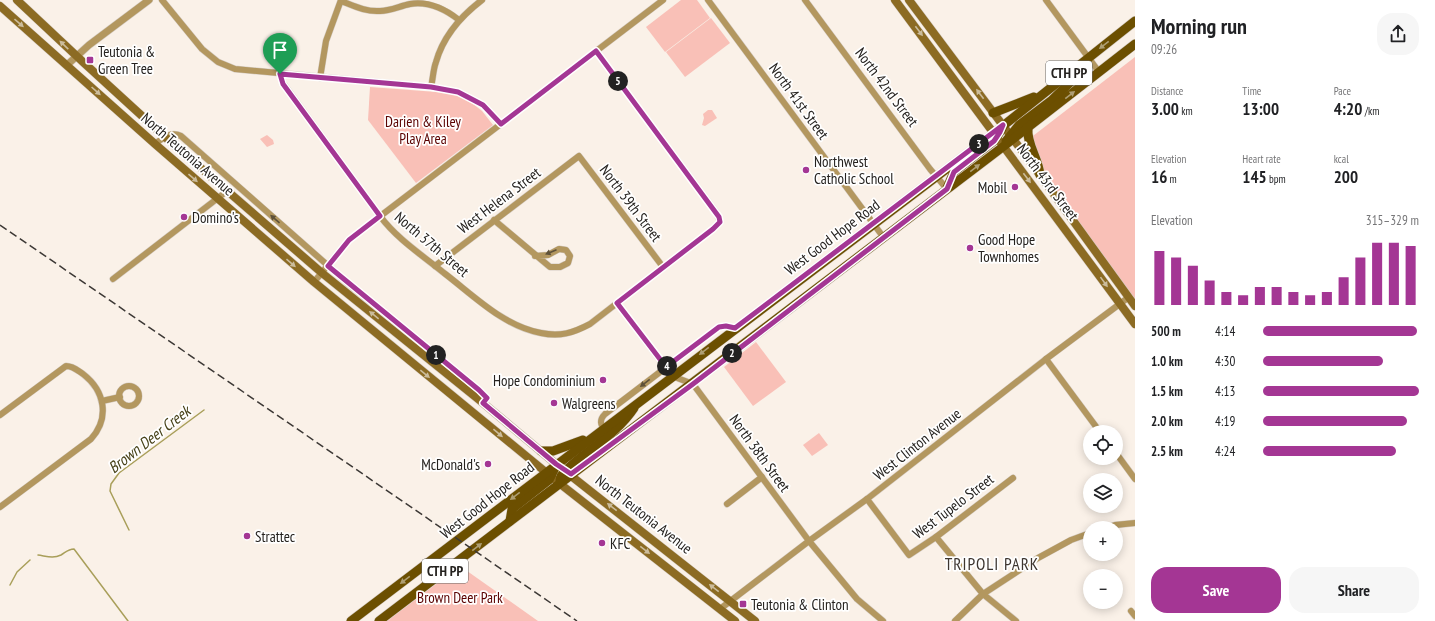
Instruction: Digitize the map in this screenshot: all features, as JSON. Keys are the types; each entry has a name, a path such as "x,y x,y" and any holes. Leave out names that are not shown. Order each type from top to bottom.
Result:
{"main road":[{"name":"North Teutonia Avenue","path":"18,0 76,56 165,137 322,273 485,400 540,451 755,621"},
{"name":"North 43rd Street","path":"896,0 1135,324"},
{"name":"North 43rd Street","path":"909,0 1012,137 1135,306"},
{"name":"North Teutonia Avenue","path":"0,6 217,199 314,282 559,483 735,621"},
{"name":"West Good Hope Road","path":"607,431 628,417 640,400 936,175 995,135 1003,125 1135,21"},
{"name":"CTH PP","path":"1012,137 1028,128 1135,44"},
{"path":"1004,146 1012,137 1019,125 1052,100 1085,68 1088,58"},
{"path":"993,113 1041,95"},
{"path":"1028,128 1028,136 1040,169 1040,175"},
{"path":"947,189 954,172 989,145 995,135"},
{"name":"West Good Hope Road","path":"556,464 592,437 607,431 693,384 1004,146"},
{"path":"559,483 561,476 568,472 607,431"},
{"path":"540,451 553,451 592,437"},
{"path":"510,521 512,509 546,484 549,474 556,464"},
{"name":"West Good Hope Road","path":"351,621 549,474"},
{"name":"West Good Hope Road","path":"379,621 559,483"}],"street":[{"path":"67,65 88,45 149,0"},
{"path":"162,0 202,49 218,62 235,69 431,87 458,92 483,105 501,124"},
{"path":"320,78 326,41 341,0 362,10 380,11 411,4 424,3 441,8 459,20"},
{"path":"431,87 436,62 444,41 459,20 482,0"},
{"path":"314,282 349,240 663,0"},
{"name":"North 41st Street","path":"708,0 884,238"},
{"name":"North 42nd Street","path":"806,0 947,189"},
{"path":"1046,0 1099,72"},
{"path":"596,51 716,212 720,222 617,303 672,376 693,384"},
{"name":"North 37th Street","path":"280,74 283,84 394,233 493,311 521,328 557,335 574,332 590,324 617,303"},
{"name":"North Teutonia Avenue","path":"165,137 171,134 181,136 328,266 479,390 485,400"},
{"path":"155,144 165,137"},
{"name":"West Helena Street","path":"435,266 579,156"},
{"name":"North 39th Street","path":"579,156 663,267"},
{"path":"113,279 227,191"},
{"path":"494,220 535,256 550,267 560,267 568,263 570,256 566,250 559,249 548,255 535,256"},
{"name":"West Clinton Avenue","path":"720,609 867,499 1046,359 1129,297"},
{"name":"West Good Hope Road","path":"607,431 605,414 719,327 726,326 735,328"},
{"path":"1046,359 1095,425"},
{"path":"0,415 68,366 73,367 92,382 102,401 102,420 91,439 0,507"},
{"name":"North 38th Street","path":"693,384 809,541 857,599 883,621"},
{"path":"102,401 120,397"},
{"path":"1123,463 1135,479"},
{"path":"727,504 762,477"},
{"name":"West Tupelo Street","path":"867,499 909,555 936,537 1013,478"},
{"path":"1123,524 1135,523"},
{"path":"955,621 982,594 1038,558 1070,540 1083,535"},
{"path":"936,537 982,594 1016,621"},
{"path":"1131,611 1135,616"}],"green space":[{"path":"681,0 697,0 710,18 665,52 646,27"},
{"path":"711,18 730,43 685,77 666,52"},
{"path":"1135,57 1135,301 1020,146"},
{"name":"Darien & Kiley Play Area","path":"370,87 450,93 468,100 482,111 493,125 416,183 368,120"},
{"path":"708,110 712,110 717,118 705,126 702,125 704,118 703,114"},
{"path":"267,135 273,140 274,144 267,147 260,139"},
{"path":"756,342 786,382 753,406 724,367"},
{"path":"819,433 828,445 812,456 803,445"},
{"name":"Brown Deer Park","path":"460,566 538,621 387,621"}],"waterway":[{"name":"Brown Deer Creek","path":"129,530 110,491 111,484 119,473 204,410"},
{"path":"38,555 55,557 74,549 128,621"},
{"path":"10,585 17,572 30,560"}],"railway":[{"path":"0,225 577,621"}],"place":[{"name":"Teutonia & Green Tree","path":"90,60"},
{"name":"Northwest Catholic School","path":"806,170"},
{"name":"Mobil","path":"1015,187"},
{"name":"Domino's","path":"184,217"},
{"name":"Good Hope Townhomes","path":"970,248"},
{"name":"Hope Condominium","path":"603,380"},
{"name":"Walgreens","path":"554,403"},
{"name":"McDonald's","path":"488,464"},
{"name":"Strattec","path":"247,536"},
{"name":"KFC","path":"602,543"},
{"name":"Teutonia & Clinton","path":"743,604"}],"district":[{"name":"TRIPOLI PARK","path":"992,564"}],"route":[{"path":"596,51 719,217 720,222 718,225 617,303 666,367 719,327 726,326 735,328 1003,125 994,141 954,172 947,189 693,384 571,474 556,464 483,403 487,398 479,390 328,266 349,240 380,216 283,84 280,74 431,87 458,92 483,105 501,124 596,51"}]}
